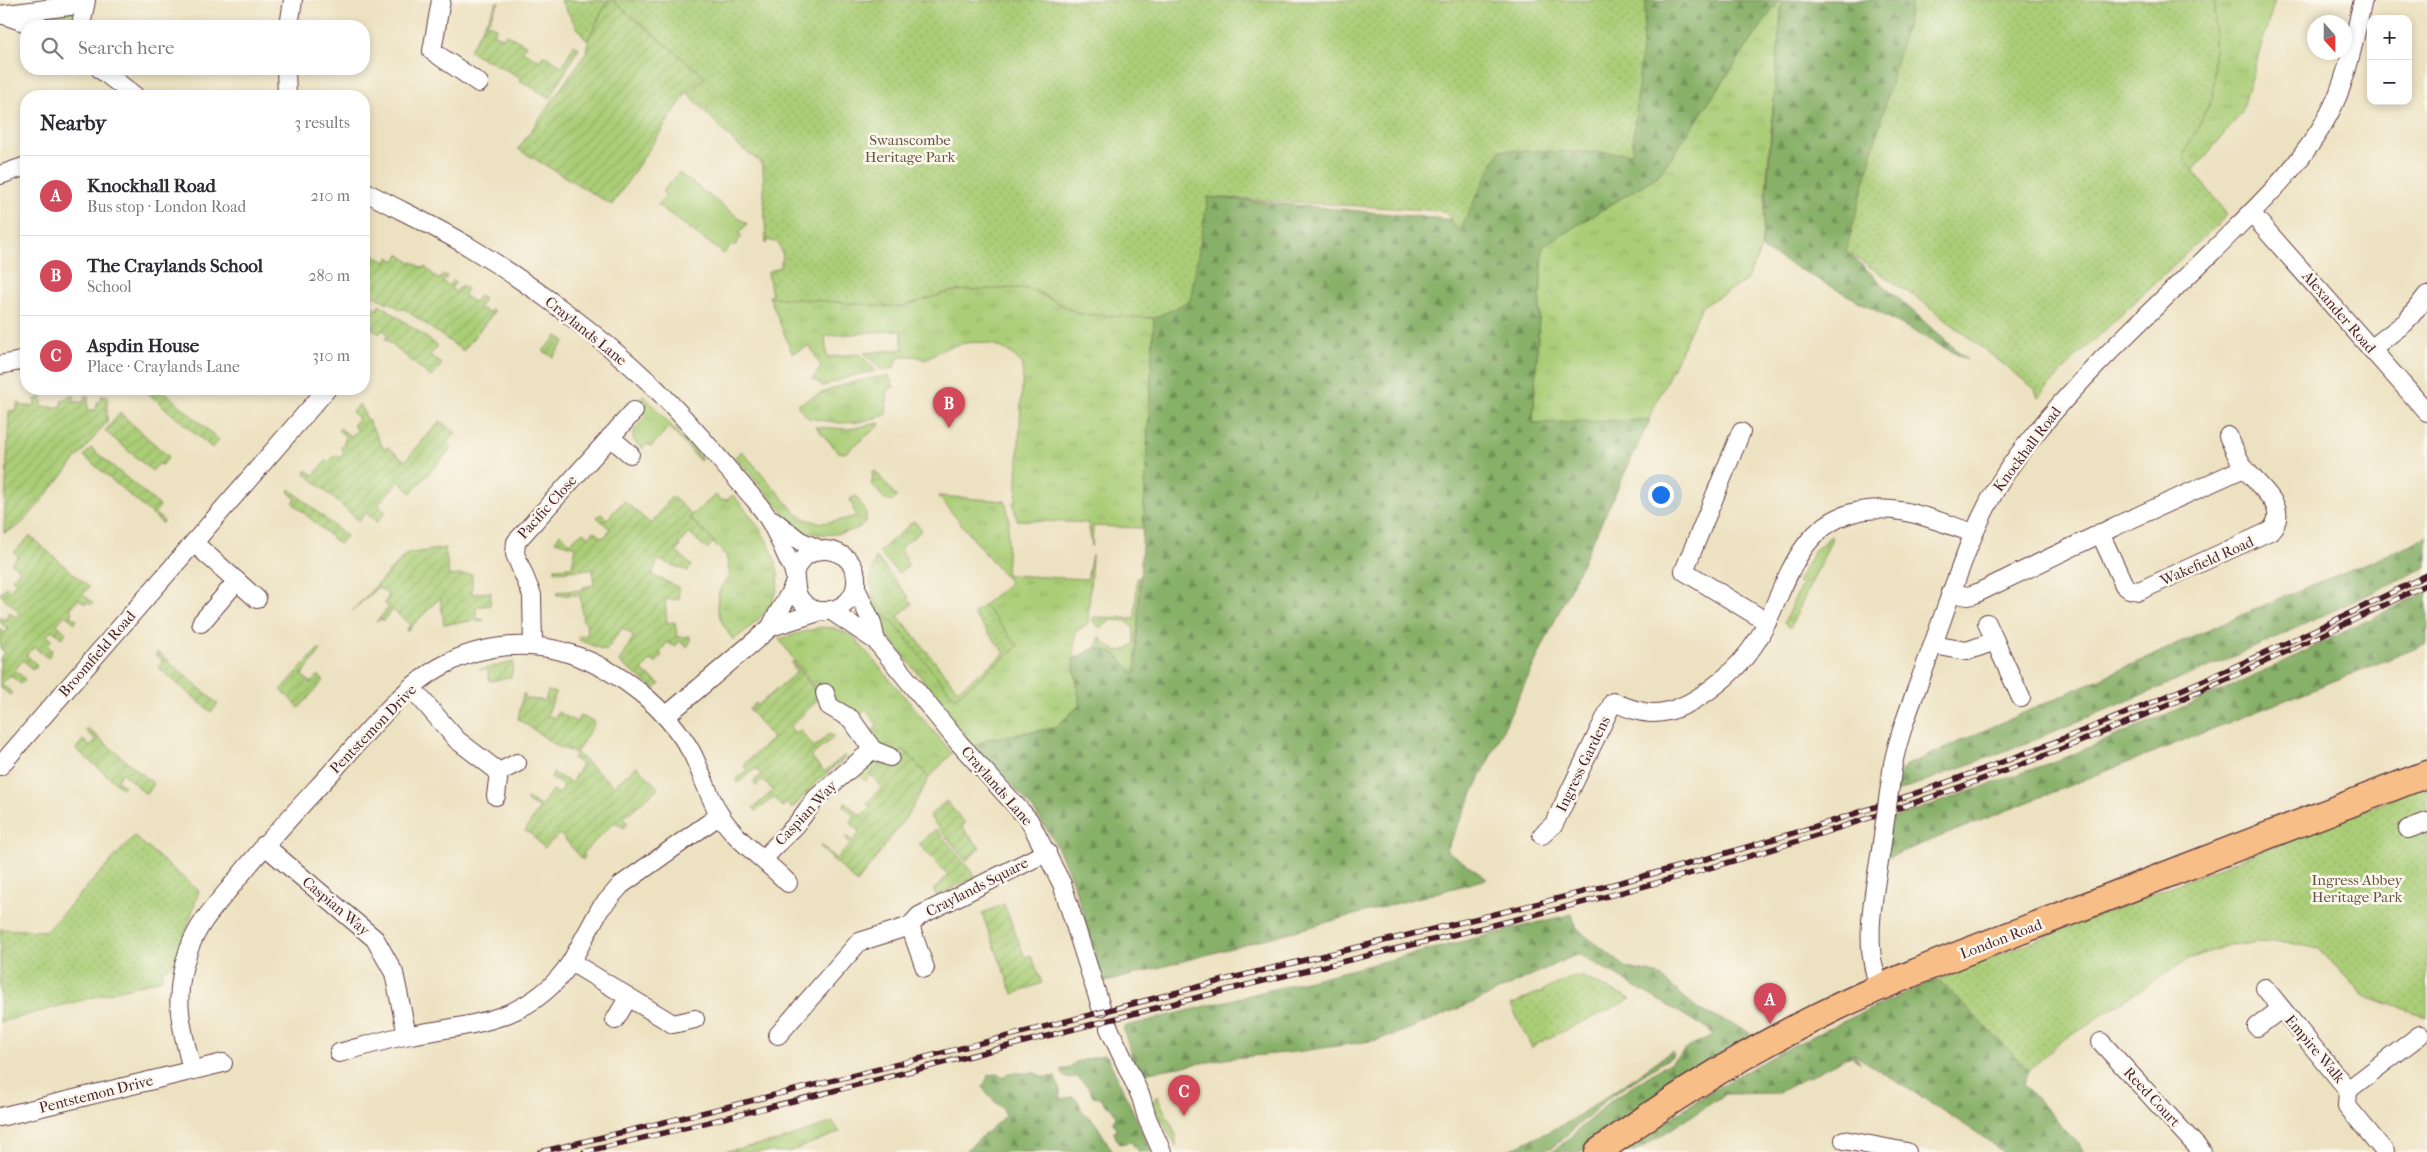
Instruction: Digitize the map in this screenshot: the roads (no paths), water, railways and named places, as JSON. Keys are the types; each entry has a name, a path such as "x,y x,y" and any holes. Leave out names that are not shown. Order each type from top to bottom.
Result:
{"main road":[{"name":"London Road","path":"1598,1152 1656,1109 1705,1078 1812,1019 1880,987 2427,774"}],"street":[{"path":"290,20 293,0"},
{"path":"441,0 432,51 479,83"},
{"name":"Knockhall Road","path":"1880,987 1874,970 1870,946 1893,764 1950,592 1973,533 2004,475 2048,418 2104,358 2251,213 2294,167 2329,114 2343,81 2363,0"},
{"path":"2,15 85,2 82,20"},
{"path":"2,15 20,21"},
{"path":"105,75 116,90"},
{"path":"286,75 287,90"},
{"path":"0,175 20,168"},
{"name":"Craylands Lane","path":"370,194 473,249 558,307 652,385 770,518 794,578 796,594 804,604 811,609 826,611 876,641 966,751 1020,808 1033,825 1062,884 1101,1007"},
{"name":"Alexander Road","path":"2251,213 2427,412"},
{"path":"2371,349 2406,322 2427,295"},
{"path":"0,365 20,361"},
{"name":"Broomfield Road","path":"0,766 322,395"},
{"name":"Pacific Close","path":"533,646 532,595 515,554 516,542 634,411"},
{"path":"1741,432 1684,571 1767,622"},
{"name":"Wakefield Road","path":"2100,533 2122,582 2126,587 2136,591 2245,544 2270,531 2276,524 2278,515 2274,502 2244,468 2228,436"},
{"path":"610,437 630,454"},
{"path":"1950,592 1968,596 1975,594 2100,533 2244,468"},
{"name":"Ingress Gardens","path":"1542,836 1554,824 1614,702 1648,713 1669,711 1687,704 1707,691 1733,669 1751,648 1767,622 1801,550 1818,531 1844,515 1872,509 1899,510 1973,533"},
{"name":"Craylands Lane","path":"770,518 782,524 800,541 821,550 834,550 845,556 854,571 856,588 872,623 876,641"},
{"path":"194,543 257,599"},
{"path":"771,627 774,618 789,596 794,578 803,558 821,550"},
{"path":"201,623 237,581"},
{"path":"666,716 771,627 826,611 847,602 856,588"},
{"path":"1987,623 2021,698"},
{"path":"1933,645 1969,651 1995,640"},
{"name":"Pentstemon Drive","path":"192,1070 178,1001 179,982 200,924 264,845 411,687 439,667 467,655 501,648 533,646 564,652 598,665 634,688 666,716"},
{"path":"411,687 458,740 499,772"},
{"path":"825,693 829,706 851,719 872,750 890,757"},
{"name":"Caspian Way","path":"666,716 692,754 720,815 788,883"},
{"name":"Caspian Way","path":"763,859 796,825 816,798 872,750"},
{"path":"499,772 516,763"},
{"path":"496,796 499,772"},
{"path":"339,1053 408,1035 474,1025 508,1014 544,991 571,962 600,909 620,885 720,815"},
{"path":"2408,829 2427,822"},
{"name":"Caspian Way","path":"264,845 375,939 394,974 408,1035"},
{"name":"Craylands Square","path":"778,1035 859,942 910,926 919,916 1047,852"},
{"name":"Craylands Square","path":"910,926 925,968"},
{"path":"571,962 673,1024 695,1019"},
{"name":"Empire Walk","path":"2265,988 2348,1090"},
{"path":"615,1020 628,998"},
{"name":"Empire Walk","path":"2257,1027 2281,1009"},
{"path":"1109,1028 1141,1097 1147,1118 1162,1152"},
{"name":"Empire Walk","path":"2385,1152 2348,1107 2346,1102 2348,1090 2420,1035"},
{"name":"Reed Court","path":"2101,1042 2202,1152"},
{"name":"Pentstemon Drive","path":"0,1117 223,1063"},
{"path":"1141,1097 1151,1109 1174,1152"},
{"path":"1844,1140 1907,1152"}],"railway":[{"path":"540,1152 1549,901 1754,845 1927,789 2096,725 2263,654 2427,575"},
{"path":"584,1152 742,1114 1215,993 1508,922 1654,884 1798,841 1971,783 2079,742 2229,678 2427,584"}],"place":[{"name":"The Craylands School","path":"949,428"},
{"name":"Knockhall Road","path":"1770,1024"},
{"name":"Aspdin House","path":"1184,1116"}],"park label":[{"name":"Swanscombe Heritage Park","path":"910,148"},
{"name":"Ingress Abbey Heritage Park","path":"2357,888"}]}
